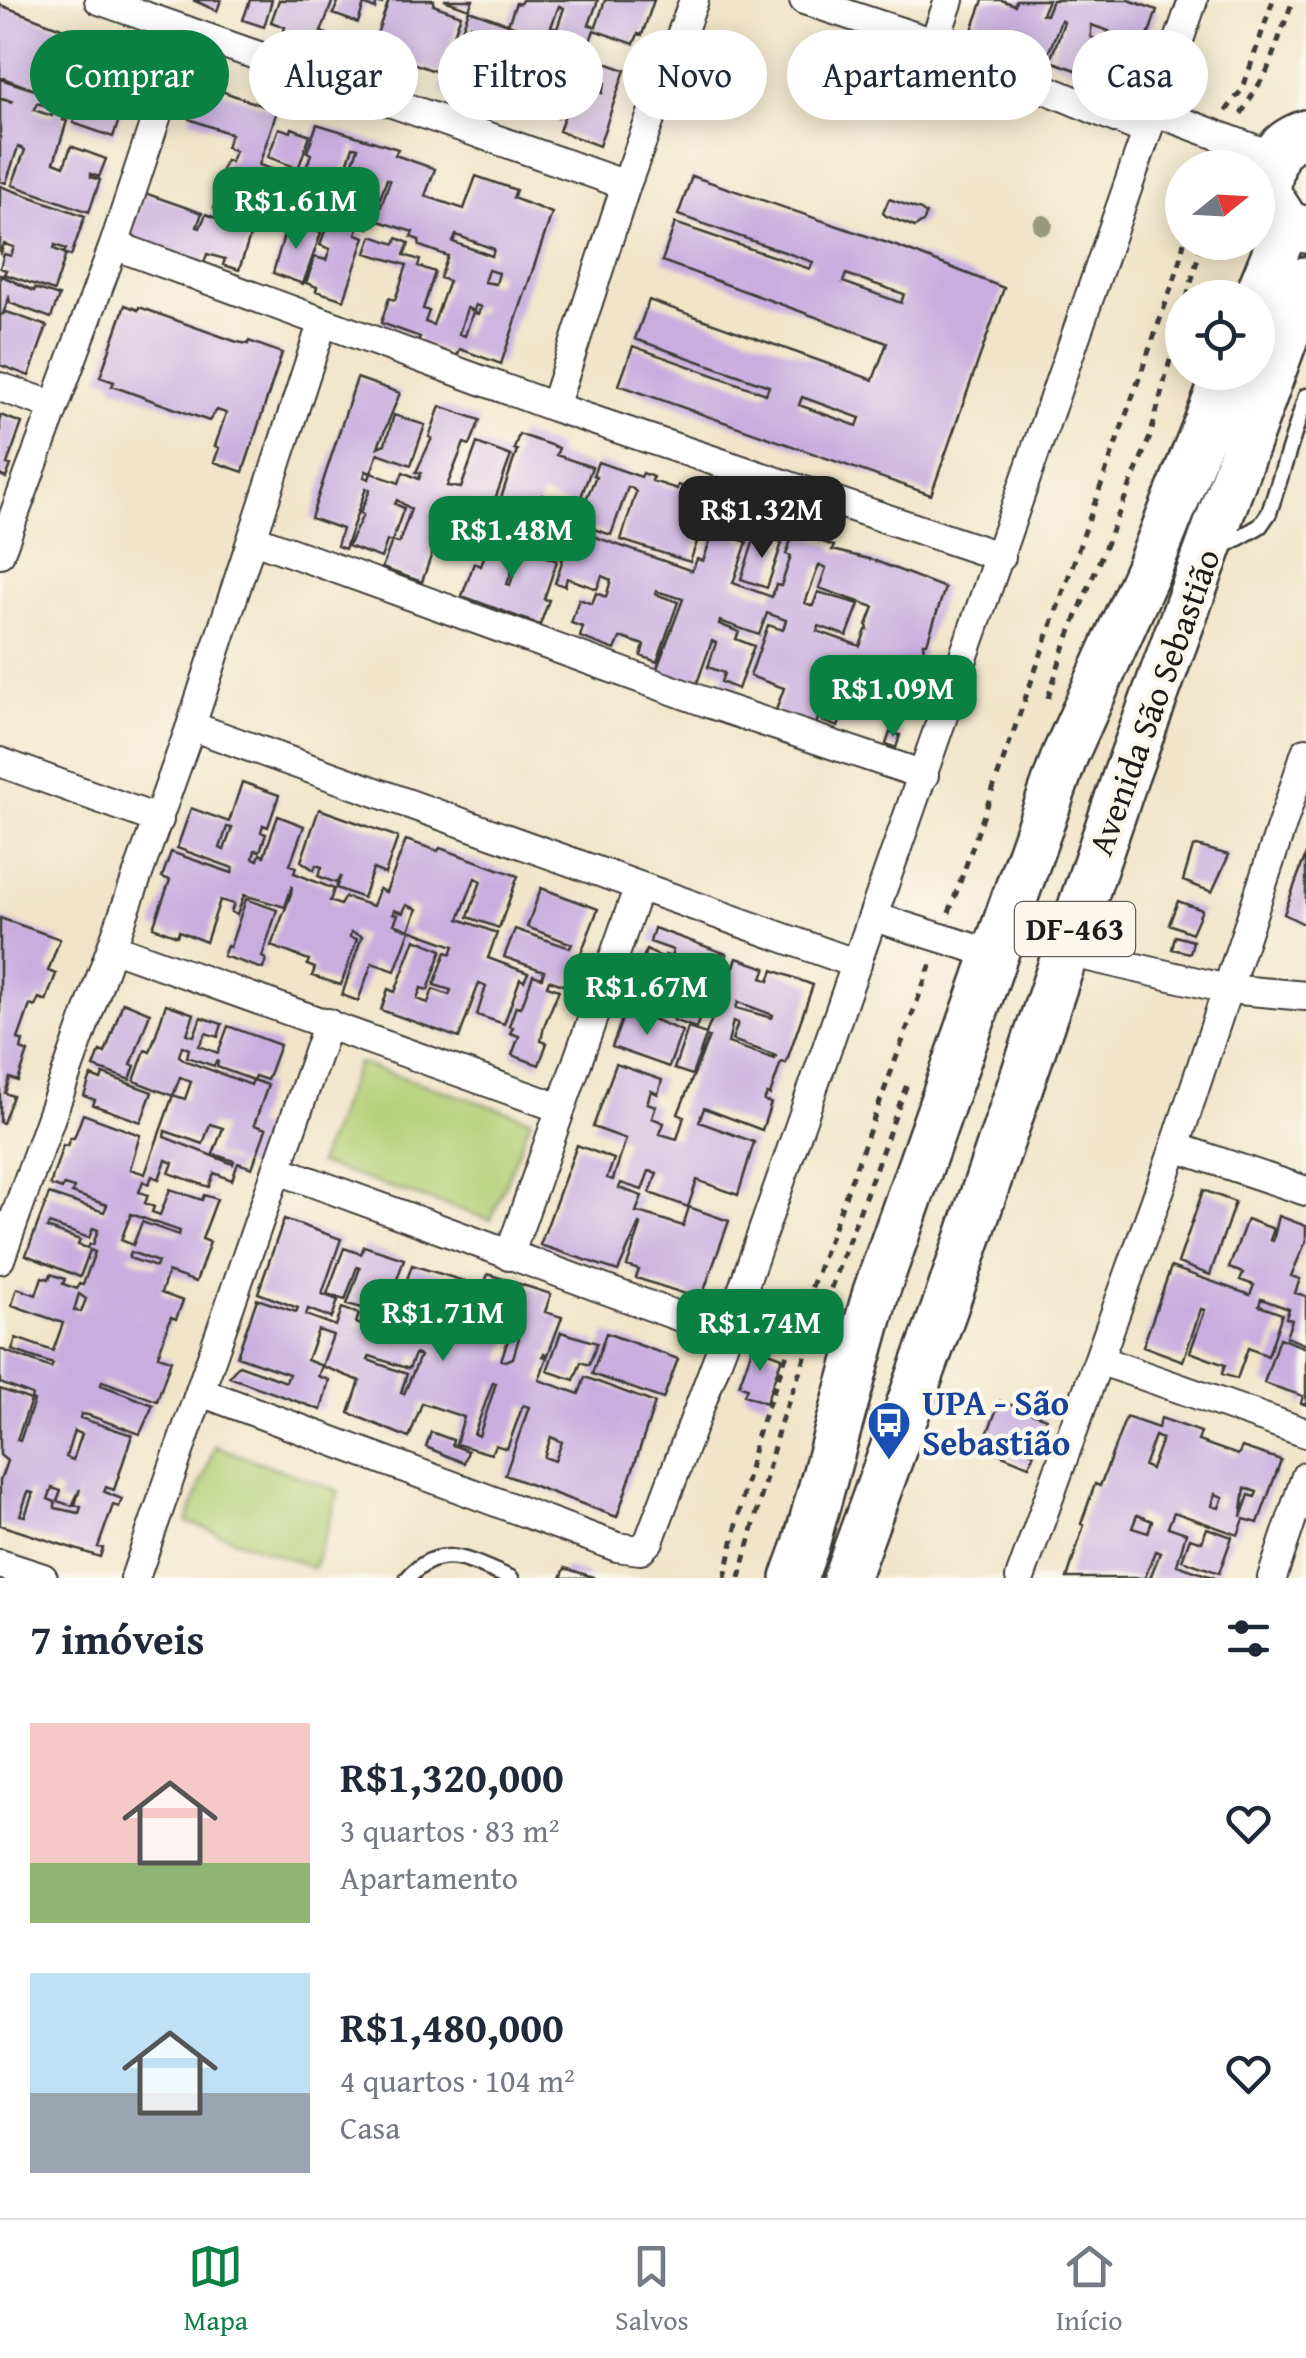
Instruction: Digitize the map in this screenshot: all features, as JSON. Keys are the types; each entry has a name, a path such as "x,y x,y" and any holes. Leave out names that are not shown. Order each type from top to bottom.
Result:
{"main road":[{"name":"DF-463","path":"1290,145 1267,193 1296,227"},
{"name":"Avenida São Sebastião","path":"846,1578 944,1310 1290,307 1296,227"},
{"name":"Avenida São Sebastião","path":"794,1578 876,1292 1064,755 1149,568 1220,390"},
{"path":"1064,755 1107,758 1125,778"},
{"path":"876,1292 901,1311 944,1310"}],"street":[{"path":"100,0 185,30"},
{"path":"554,407 626,185 694,0"},
{"path":"804,0 895,30"},
{"path":"939,30 949,0"},
{"path":"201,1392 631,1550 640,1550 656,1528 1001,557 1193,0"},
{"path":"229,45 626,185"},
{"path":"1052,86 1150,121 1218,136 1290,145"},
{"path":"0,554 114,245 155,120"},
{"path":"114,245 554,407 1001,557"},
{"path":"0,1260 192,726 322,324"},
{"path":"0,387 52,406"},
{"path":"254,539 712,704 924,775"},
{"path":"192,726 857,964"},
{"path":"1020,1578 1175,1147 1306,752"},
{"path":"0,762 159,820"},
{"path":"508,1256 638,886"},
{"path":"874,917 993,954"},
{"path":"114,948 560,1108"},
{"path":"1068,952 1227,989 1306,996"},
{"path":"135,1578 328,1024"},
{"path":"1175,1147 1306,1190"},
{"path":"279,1170 727,1334"},
{"path":"1099,1360 1306,1433"},
{"path":"1272,1578 1306,1476"},
{"path":"0,1564 44,1578"}],"lane":[{"path":"1206,554 1260,526 1268,513 1306,396"},
{"path":"408,1578 420,1564 435,1557 454,1556 511,1578"}],"path":[{"path":"1218,136 1243,88 1273,0"},
{"path":"1218,136 1268,70 1293,0"}],"green space":[{"path":"358,1063 531,1119 491,1220 318,1164"},
{"path":"215,1446 339,1491 314,1568 187,1522"}],"building":[{"path":"193,0 221,0 217,11"},
{"path":"250,0 272,0 264,27 243,20"},
{"path":"279,0 333,0 322,30 284,30 271,22"},
{"path":"339,0 384,0 382,4 377,2 375,9 364,4 358,23 333,14"},
{"path":"389,0 434,0 433,5 461,15 456,30 438,30 438,72 418,65 418,30 378,30"},
{"path":"444,0 473,0 469,9"},
{"path":"598,0 589,25 596,27 605,0 654,0 644,30 623,30 623,40 603,30 525,30 508,24 516,3","holes":["559,6 564,8 557,29 551,27"]},
{"path":"983,0 1015,5 1016,0 1048,0 1042,14 1046,15 1052,0 1129,0 1157,10 1150,30 1106,30 1091,25 1091,30 1072,30 1072,69 1052,62 1064,22 1061,20 1052,44 1052,30 972,30"},
{"path":"0,5 67,30 30,30 30,88 0,77"},
{"path":"469,10 508,24 506,30 473,30 470,25 468,30 462,30"},
{"path":"603,62 623,69 599,146 559,131 563,120 603,120"},
{"path":"0,79 30,88 30,120 67,121 54,162 64,166 71,146 106,159 99,177 91,174 100,180 89,212 12,185 25,150 21,148 18,147 6,183 0,181 0,99 13,102 0,97"},
{"path":"229,94 249,101 249,120 274,120 259,165 289,175 292,166 268,157 279,128 291,132 292,128 310,135 298,169 306,168 317,124 398,149 395,155 435,169 425,196 464,209 476,176 516,190 513,198 552,213 501,364 460,349 457,356 381,323 389,298 395,300 407,265 366,253 372,236 395,244 397,238 409,243 404,255 420,260 418,266 435,272 423,309 429,311 425,322 433,325 449,281 440,278 448,256 420,246 419,240 411,237 413,232 376,220 390,181 387,179 369,228 359,224 356,234 365,237 344,300 316,291 317,287 306,283 315,257 326,260 330,249 320,245 331,214 335,216 358,148 353,147 346,167 343,166 330,214 308,206 313,192 295,186 293,190 304,194 300,203 290,200 279,233 254,224 239,270 223,265 225,259 207,254 201,272 129,237 145,193 202,213 197,227 200,228 206,214 216,218 219,210 214,208 226,177 220,175 235,151 226,147 231,134 192,120 229,120","holes":["456,235 494,249 492,256 453,242","488,270 499,273 496,284 484,282","475,305 481,307 478,314 473,312 465,336 459,334 467,308 474,311"]},
{"path":"74,120 119,120 113,137 73,123"},
{"path":"692,176 899,247 1004,288 931,495 619,385 633,346 766,394 769,386 635,339 649,300 873,380 887,343 662,261 675,223 810,269 813,262 678,215","holes":["846,274 904,294 901,303 843,282","802,397 860,418 857,426 799,405"]},
{"path":"0,186 85,216 71,256 55,245 54,249 66,254 54,291 4,274 6,270 0,268 4,254 11,256 14,247 4,244 0,255"},
{"path":"889,199 921,210 926,214 924,221 915,227 886,216 883,213"},
{"path":"288,221 321,233 303,284 273,273"},
{"path":"0,275 34,291 35,288 59,296 51,318 10,303 9,298 3,314 47,326 29,376 0,365"},
{"path":"125,305 282,353 243,472 214,462 226,413 217,410 209,421 112,386 114,382 100,377"},
{"path":"357,378 400,393 378,447 385,444 394,415 425,425 411,465 378,453 371,473 399,483 403,472 419,479 421,473 416,472 432,438 429,437 440,406 480,420 470,445 464,443 447,486 461,488 477,443 511,456 495,499 500,501 519,434 559,448 556,455 592,467 577,508 542,495 537,508 560,517 553,538 568,543 573,529 692,571 697,559 703,561 717,522 740,530 737,539 747,542 733,583 772,597 776,585 781,586 794,532 834,546 832,550 873,560 945,588 927,643 923,643 924,652 905,707 867,693 874,675 866,672 859,691 868,694 859,718 844,712 838,727 822,721 836,682 832,681 815,727 775,713 784,688 750,676 768,625 783,630 786,620 767,613 759,635 720,621 719,624 739,632 736,639 754,646 738,689 721,682 724,673 708,667 716,643 712,641 696,686 656,671 683,599 656,591 655,594 678,602 657,662 641,656 644,645 623,638 615,650 580,637 583,627 571,623 579,599 592,604 596,593 606,597 611,580 602,576 597,589 567,578 565,586 555,583 563,559 443,522 422,582 382,568 392,541 387,541 381,558 348,546 370,490 366,488 345,549 337,546 342,529 311,518","holes":["397,500 411,509 399,543 392,541 404,508 395,504","819,565 826,568 819,588 874,607 860,646 817,631 819,626 847,636 859,604 818,592 813,606 805,603"]},
{"path":"0,415 22,423 6,478 0,475"},
{"path":"598,462 713,497 690,562 621,540 636,492 632,488 628,487 611,535 576,523"},
{"path":"756,534 782,543 767,588 741,579"},
{"path":"490,538 520,548 507,584 510,585 523,548 557,561 540,625 462,596 474,563 481,566"},
{"path":"890,732 900,735 896,748 886,744"},
{"path":"242,782 279,795 268,827 263,825 261,832 266,834 260,851 255,850 253,858 264,856 278,816 304,826 290,865 296,867 294,873 334,889 330,901 340,905 345,897 373,906 379,889 386,892 406,840 518,876 499,928 468,917 481,881 475,878 459,919 497,933 488,958 528,973 524,981 520,979 504,1024 477,1015 486,986 479,983 459,1038 381,1010 388,989 395,992 415,939 442,950 428,990 421,988 417,999 428,1003 433,989 449,995 451,990 434,985 446,952 451,954 454,946 410,930 395,971 372,963 358,1001 342,995 362,936 351,932 350,937 357,939 341,985 312,976 315,968 307,965 309,960 271,946 291,894 292,886 285,907 244,895 237,915 231,912 234,904 220,900 206,942 179,931 177,936 153,927 170,880 162,877 171,852 232,873 233,868 177,848 191,808 229,822","holes":["227,827 232,828 224,850 220,848","406,905 417,909 409,930 394,924 398,915 393,914 394,910 403,913"]},
{"path":"319,809 398,837 385,874 373,869 363,898 336,888 341,876 336,883 318,876 322,867 316,865 314,870 301,861"},
{"path":"1193,847 1229,855 1212,892 1183,881"},
{"path":"1306,854 1306,925 1284,914"},
{"path":"541,888 598,909 568,987 549,980 547,986 559,990 544,1026 541,1041 547,1043 539,1065 512,1055 519,1036 510,1033 513,1027 509,1026 533,975 542,978 544,971 504,957 515,929 570,948 572,944 527,927"},
{"path":"246,899 277,910 262,957 266,959 263,969 223,956 230,947"},
{"path":"1178,901 1202,910 1192,933 1169,924"},
{"path":"0,918 60,939 48,971 56,974 46,1001 39,998 35,1007 30,1005 18,1039 23,1041 21,1049 28,1052 18,1081 10,1078 5,1093 13,1096 3,1123 0,1122"},
{"path":"654,928 727,954 719,985 727,986 737,958 766,968 762,978 769,981 773,970 813,985 786,1063 781,1062 770,1095 764,1101 771,1103 762,1130 704,1108 699,1122 754,1142 738,1195 697,1180 688,1207 650,1193 657,1173 649,1171 642,1190 621,1183 619,1188 642,1196 636,1212 683,1226 689,1207 729,1221 701,1299 636,1278 639,1270 627,1266 639,1224 618,1271 540,1245 577,1145 614,1159 607,1178 613,1180 626,1139 593,1127 616,1064 662,1080 658,1094 651,1091 647,1103 656,1106 652,1118 664,1123 660,1134 677,1139 684,1117 678,1114 709,1037 706,1036 692,1075 674,1069 688,1028 706,1034 720,997 709,993 696,1028 627,1002 633,986 640,989 647,970 640,968 646,950 671,957 673,950 650,942","holes":["738,1002 773,1015 772,1018 736,1008","733,1021 738,1023 732,1040 776,1056 775,1059 728,1043"]},
{"path":"1175,936 1193,941 1190,953 1172,949"},
{"path":"123,1002 150,1013 131,1065 135,1066 130,1080 94,1067 100,1051 105,1053"},
{"path":"166,1004 194,1014 187,1034 194,1036 201,1017 222,1024 218,1037 206,1033 199,1046 218,1053 228,1026 280,1045 267,1080 255,1076 253,1080 268,1085 254,1125 266,1129 252,1168 238,1163 232,1180 214,1173 209,1187 169,1173 173,1163 166,1160 159,1179 152,1176 149,1184 143,1181 139,1192 148,1195 145,1203 160,1215 170,1189 202,1200 204,1195 217,1199 202,1239 210,1242 196,1282 168,1272 161,1293 183,1301 176,1319 171,1317 158,1356 171,1360 157,1401 102,1381 101,1385 153,1405 140,1434 81,1414 80,1418 132,1435 114,1490 106,1487 104,1492 122,1499 119,1507 113,1505 98,1547 103,1548 100,1557 0,1525 0,1481 7,1461 0,1455 0,1389 31,1400 32,1395 0,1383 0,1349 51,1368 53,1364 12,1350 16,1338 53,1351 63,1323 12,1305 17,1288 36,1295 42,1277 49,1279 51,1274 77,1289 79,1284 83,1285 95,1252 90,1250 80,1277 26,1255 49,1194 104,1212 107,1205 72,1193 74,1188 50,1185 63,1145 74,1138 83,1114 140,1135 130,1169 145,1174 173,1096 134,1081 145,1050 150,1052","holes":["182,1046 189,1049 187,1057 214,1066 216,1061 217,1067 253,1080 251,1085 186,1061 179,1056","180,1077 191,1082 185,1099 173,1095","210,1124 223,1128 213,1154 234,1161 233,1164 164,1137 165,1131 203,1144","131,1214 180,1231 179,1235 142,1222 133,1245 121,1240","49,1224 89,1238 93,1228 98,1230 88,1248 78,1245 80,1240 47,1228","131,1252 158,1262 156,1267 129,1258","79,1294 86,1299 81,1312 74,1310","31,1400 34,1401 20,1441 17,1440","74,1431 82,1434 73,1460 66,1457","52,1488 61,1491 57,1501 72,1506 80,1489 75,1505 81,1507 79,1513 55,1508 55,1502 48,1499","28,1492 33,1493 25,1516 20,1515"]},
{"path":"626,1008 682,1031 669,1067 612,1047"},
{"path":"103,1074 152,1092 141,1122 93,1105 95,1100 84,1096 91,1076 101,1080"},
{"path":"1203,1190 1235,1202 1210,1275 1178,1263"},
{"path":"1279,1216 1306,1226 1306,1241 1291,1276 1300,1279 1295,1293 1306,1296 1306,1345 1286,1337 1292,1320 1286,1318 1289,1309 1261,1299 1259,1306 1282,1314 1268,1356 1248,1348 1237,1379 1222,1374 1225,1365 1190,1352 1205,1310 1201,1309 1183,1361 1143,1346 1171,1267 1250,1295 1254,1285 1240,1280 1243,1273 1229,1268 1247,1219 1274,1229 1270,1240 1273,1241"},
{"path":"284,1219 341,1239 322,1294 338,1300 332,1318 308,1309 306,1315 336,1326 342,1308 359,1314 356,1323 367,1327 368,1324 380,1328 385,1314 347,1304 360,1268 357,1267 345,1300 327,1294 344,1248 361,1254 364,1246 404,1259 392,1294 401,1297 412,1265 483,1287 488,1274 551,1294 545,1312 562,1317 548,1355 544,1353 547,1357 539,1380 579,1394 585,1377 655,1403 617,1517 505,1475 529,1407 523,1405 507,1449 495,1445 491,1454 456,1444 464,1417 422,1403 409,1438 349,1413 360,1381 322,1366 318,1376 329,1380 321,1410 229,1377 239,1365 286,1382 289,1374 237,1356 257,1299 296,1312 298,1308 258,1293","holes":["318,1330 333,1335 322,1366 307,1360","510,1334 519,1338 513,1358 501,1360","415,1354 420,1356 404,1394 401,1393 407,1374 368,1360 370,1356 409,1369","493,1382 496,1383 479,1436 474,1434","551,1437 562,1442 555,1461 544,1457"]},
{"path":"561,1332 597,1343 589,1365 581,1362 574,1380 547,1371"},
{"path":"606,1333 678,1359 663,1399 592,1374"},
{"path":"1279,1338 1306,1348 1306,1405 1301,1403 1303,1396 1264,1383"},
{"path":"753,1346 782,1357 766,1403 744,1395 747,1388 739,1385"},
{"path":"1000,1401 1046,1418 1029,1451 1034,1453 1029,1466 982,1447"},
{"path":"1126,1417 1158,1428 1161,1418 1201,1432 1198,1441 1238,1455 1242,1447 1281,1460 1258,1523 1244,1519 1238,1535 1174,1512 1168,1527 1186,1533 1177,1565 1215,1578 1150,1578 1160,1553 1155,1551 1145,1578 1067,1578 1095,1484 1100,1486","holes":["1155,1436 1162,1439 1151,1469 1144,1466","1245,1488 1257,1492 1255,1497 1249,1495 1241,1517","1215,1494 1223,1497 1219,1508 1212,1506","1137,1515 1152,1521 1148,1533 1132,1528"]},
{"path":"431,1432 468,1451 464,1463 426,1447"},
{"path":"1207,1528 1232,1537 1219,1573 1182,1560 1190,1538 1202,1542"},
{"path":"565,1568 593,1577 593,1578 561,1578"}],"place":[{"name":"UPA - São Sebastião","path":"889,1461"}]}
